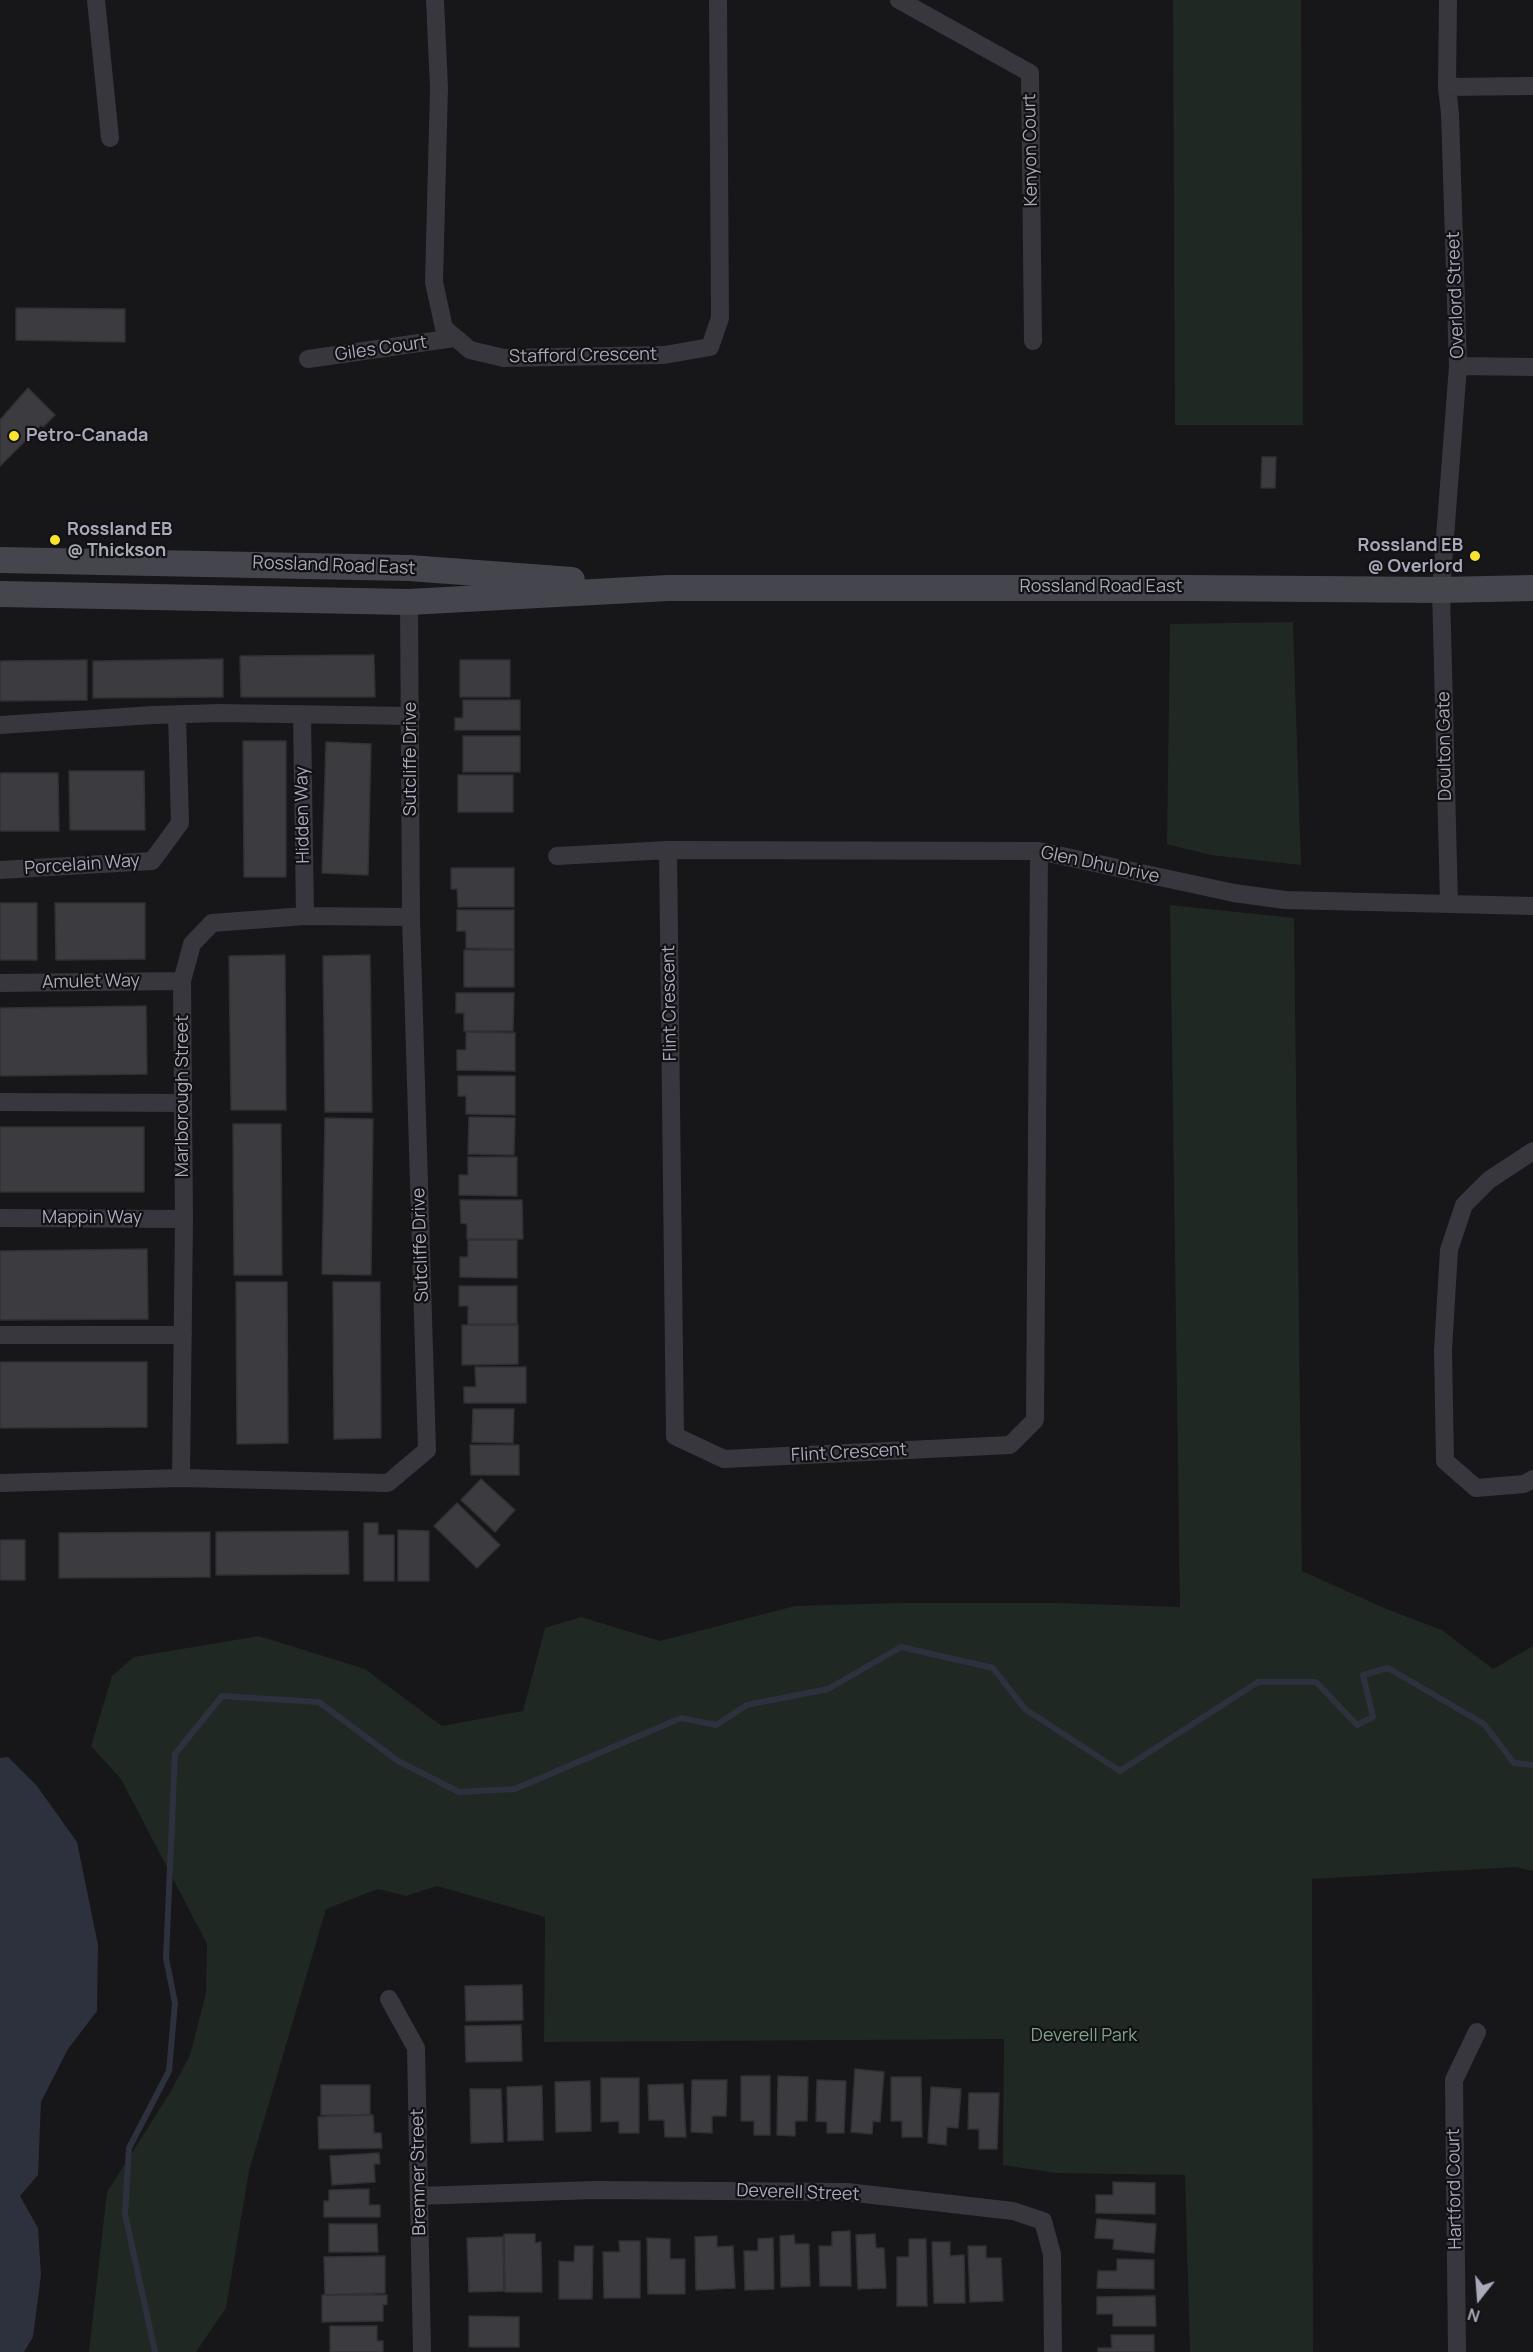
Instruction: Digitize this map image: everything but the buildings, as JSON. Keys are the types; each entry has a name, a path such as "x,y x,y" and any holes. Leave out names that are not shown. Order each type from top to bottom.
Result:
{"main road":[{"name":"Rossland Road East","path":"0,560 409,568 668,588"},
{"name":"Rossland Road East","path":"0,594 409,602 668,588 1441,590 1533,588"}],"street":[{"path":"96,0 110,138"},
{"path":"435,0 439,88 434,282 444,328 454,338"},
{"name":"Stafford Crescent","path":"454,338 470,350 504,358 664,355 710,347 720,318 718,0"},
{"name":"Kenyon Court","path":"899,0 1030,73 1032,340"},
{"name":"Overlord Street","path":"1441,590 1458,366 1450,114 1447,87 1448,0"},
{"path":"1447,87 1533,86"},
{"name":"Giles Court","path":"308,359 454,338"},
{"path":"1458,366 1533,367"},
{"name":"Doulton Gate","path":"1441,590 1449,902"},
{"name":"Sutcliffe Drive","path":"0,1482 181,1478 388,1483 427,1450 411,917 409,602"},
{"path":"0,725 177,714 411,716"},
{"name":"Porcelain Way","path":"0,870 152,861 180,823 177,714"},
{"name":"Hidden Way","path":"302,714 304,916"},
{"name":"Glen Dhu Drive","path":"557,856 668,850 1039,851 1234,893 1274,898 1533,906"},
{"name":"Flint Crescent","path":"668,850 675,1436 724,1459 1010,1445 1035,1420 1039,851"},
{"name":"Marlborough Street","path":"181,1478 184,1219 182,981 192,944 212,923 304,916 411,917"},
{"name":"Amulet Way","path":"0,983 182,981"},
{"path":"0,1102 182,1103"},
{"path":"1533,1151 1489,1180 1464,1205 1449,1250 1443,1350 1445,1461 1476,1488 1524,1484 1533,1479"},
{"name":"Mappin Way","path":"0,1218 184,1219"},
{"path":"0,1335 183,1335"},
{"name":"Bremner Street","path":"389,1999 416,2048 422,2352"},
{"name":"Hartford Court","path":"1457,2352 1454,2080 1476,2032"},
{"name":"Deverell Street","path":"419,2196 595,2190 847,2192 1013,2211 1043,2221 1052,2254 1053,2352"}],"green space":[{"path":"1173,0 1301,0 1303,425 1175,425"},
{"path":"1293,622 1301,865 1210,855 1167,844 1170,624"},
{"name":"Deverell Park","path":"1170,905 1294,918 1302,1571 1384,1608 1442,1630 1493,1669 1533,1646 1533,1871 1516,1867 1312,1879 1313,2352 1190,2352 1185,2175 1056,2173 1003,2165 1004,2039 544,2042 545,1917 437,1886 406,1896 378,1889 326,1909 249,2171 226,2308 196,2352 89,2352 107,2192 171,2091 190,2055 206,1993 207,1944 121,1779 91,1746 112,1676 134,1657 259,1636 365,1669 442,1726 523,1711 545,1628 581,1617 660,1641 795,1606 1058,1603 1180,1607"}],"water":[{"path":"8,1757 37,1786 77,1842 98,1945 97,2011 68,2049 41,2102 38,2175 20,2196 38,2228 41,2275 33,2337 24,2352 0,2352 0,1758"}],"waterway":[{"path":"155,2352 125,2214 129,2148 169,2071 175,2003 166,1958 175,1754 222,1696 319,1702 398,1761 459,1792 515,1789 681,1718 716,1725 747,1705 828,1689 901,1647 993,1668 1025,1709 1120,1771 1258,1682 1316,1682 1357,1725 1373,1717 1363,1675 1388,1668 1484,1724 1514,1763 1533,1765"}],"place":[{"name":"Petro-Canada","path":"14,436"},
{"name":"Rossland EB @ Thickson","path":"55,540"},
{"name":"Rossland EB @ Overlord","path":"1475,556"}]}
